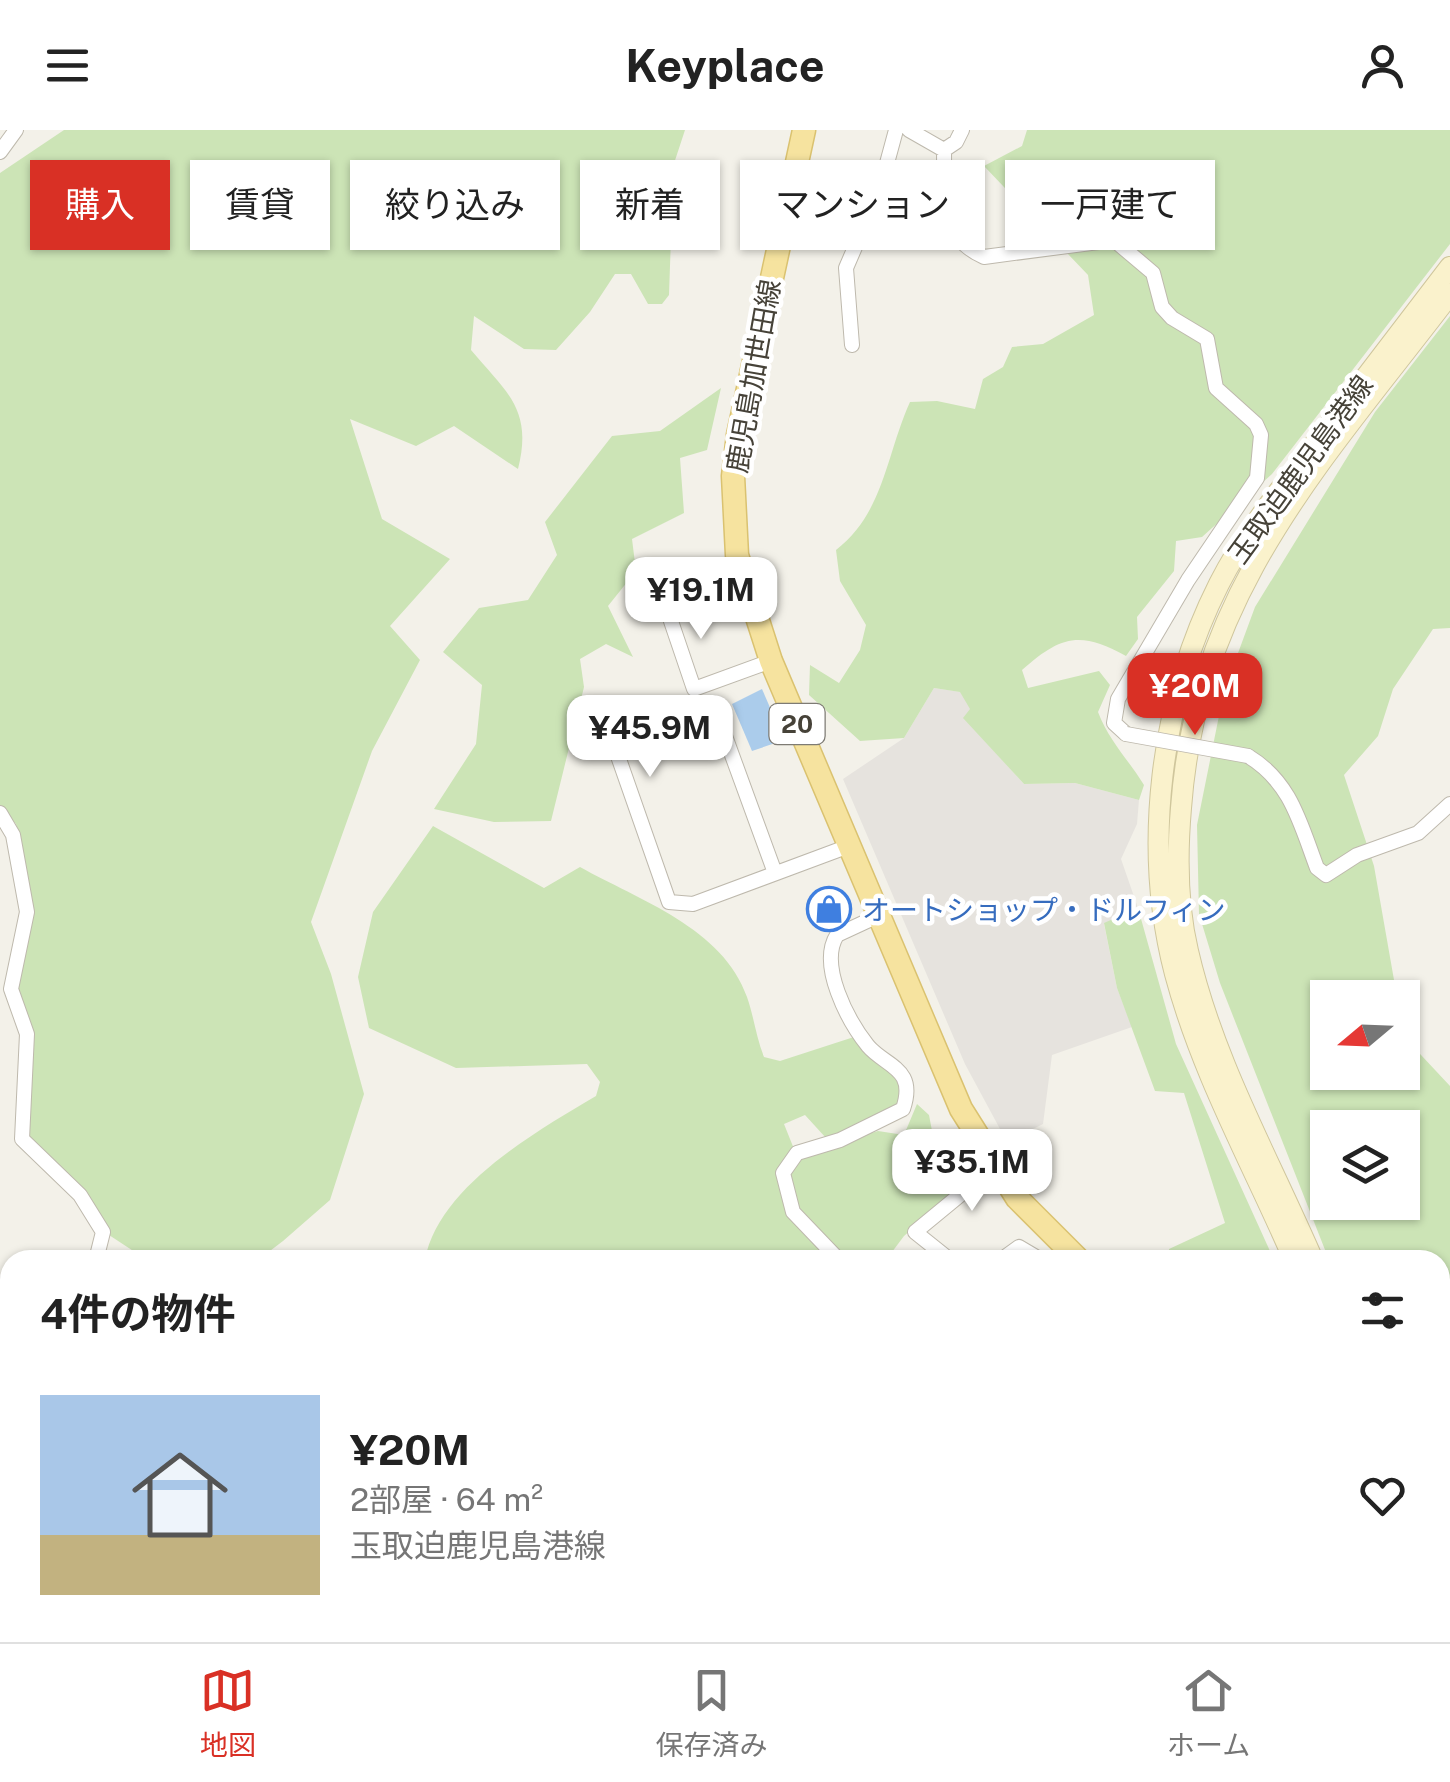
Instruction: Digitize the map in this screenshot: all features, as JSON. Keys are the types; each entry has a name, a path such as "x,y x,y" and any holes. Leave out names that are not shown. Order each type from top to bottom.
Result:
{"main road":[{"name":"鹿児島加世田線","path":"804,130 733,476 738,556 771,661 961,1108 1017,1198 1066,1250"},
{"name":"玉取迫鹿児島港線","path":"1289,1250 1217,1096 1190,1024 1166,932 1159,848 1172,722 1201,623 1241,545 1450,267"},
{"name":"玉取迫鹿児島港線","path":"1308,1250 1233,1087 1196,983 1180,891 1183,778 1201,685 1244,578 1294,500 1450,294"}],"street":[{"path":"0,152 16,130"},
{"path":"852,345 846,268 880,189 896,130"},
{"path":"909,130 944,150"},
{"path":"944,150 956,142 962,130"},
{"path":"944,150 951,234 966,249 984,258 1114,240 1153,273 1162,307 1172,318 1207,339 1216,388 1256,424 1261,435 1251,492 1188,580 1118,699 1114,724 1126,734 1248,756 1266,768 1291,797 1316,868 1326,875 1357,855 1418,834 1450,804"},
{"path":"655,574 694,689 771,661"},
{"path":"775,873 713,702 612,739 669,902 693,904 849,846"},
{"path":"0,813 13,835 27,912 12,989 26,1034 22,1140 80,1196 103,1232 98,1250"},
{"path":"829,1250 793,1212 786,1200 783,1172 797,1152 840,1140 903,1109 906,1094 899,1069 870,1048 841,996 829,956 837,936 878,916"},
{"path":"938,1250 916,1232 966,1190 998,1171"}],"shaded area":[{"path":"934,688 961,692 971,709 964,718 1024,784 1075,783 1139,800 1137,824 1121,859 1138,908 1104,924 1117,988 1132,1027 1052,1055 1043,1124 1007,1142 965,1064 843,779 904,738"}],"green space":[{"path":"64,130 685,130 675,160 580,160 580,250 671,250 669,295 662,304 648,304 631,274 615,274 590,312 556,350 524,349 474,316 471,350 506,391 519,416 522,448 518,469 454,426 416,446 350,419 382,519 450,559 390,626 420,660 372,751 311,922 331,974 364,1094 330,1200 271,1250 132,1250 109,1235 85,1195 26,1138 31,1032 17,993 27,872 16,824 0,806 0,173"},
{"path":"1027,130 1450,130 1450,244 1272,474 1202,537 1176,541 1174,571 1137,617 1138,639 1126,656 1096,642 1071,640 1048,650 1022,670 1028,688 1099,671 1110,685 1098,712 1144,785 1139,800 1075,783 1024,784 963,718 970,709 960,692 934,688 904,738 860,741 809,695 810,665 839,683 860,650 866,625 840,581 836,550 852,535 874,501 910,402 937,401 975,409 983,379 1003,367 1012,347 1043,344 1094,315 1088,275 1064,250 1215,250 1215,160 1005,160 1005,188 985,165 1022,146"},
{"path":"1450,316 1450,628 1433,629 1393,689 1378,736 1344,775 1374,866 1394,980 1310,980 1310,1090 1420,1090 1420,1054 1450,1086 1450,1250 1325,1250 1313,1220 1420,1220 1420,1110 1310,1110 1310,1212 1220,983 1199,914 1197,825 1224,691 1255,607 1375,412"},
{"path":"721,388 707,450 680,458 684,513 632,539 636,571 608,606 633,657 606,644 580,659 584,687 551,821 494,822 434,809 476,744 482,685 443,652 479,608 528,600 557,555 545,522 612,436 660,431"},
{"path":"433,826 544,888 580,867 677,918 719,952 735,973 747,997 764,1057 780,1061 857,1036 896,1076 901,1096 898,1108 834,1138 826,1138 805,1115 784,1124 794,1149 784,1167 781,1197 797,1224 824,1250 428,1250 449,1208 469,1185 519,1144 596,1096 600,1082 587,1064 456,1068 369,1028 358,977 373,912"},
{"path":"1138,908 1176,1044 1269,1250 1169,1250 1225,1223 1184,1093 1155,1091 1117,988 1104,923"},
{"path":"917,1104 929,1115 936,1152 956,1190 894,1250 836,1250 812,1227 788,1193 791,1164 806,1153 878,1131 904,1135"}],"water":[{"path":"762,689 784,740 752,751 732,704"}],"place":[{"name":"オートショップ・ドルフィン","path":"829,909"}]}
